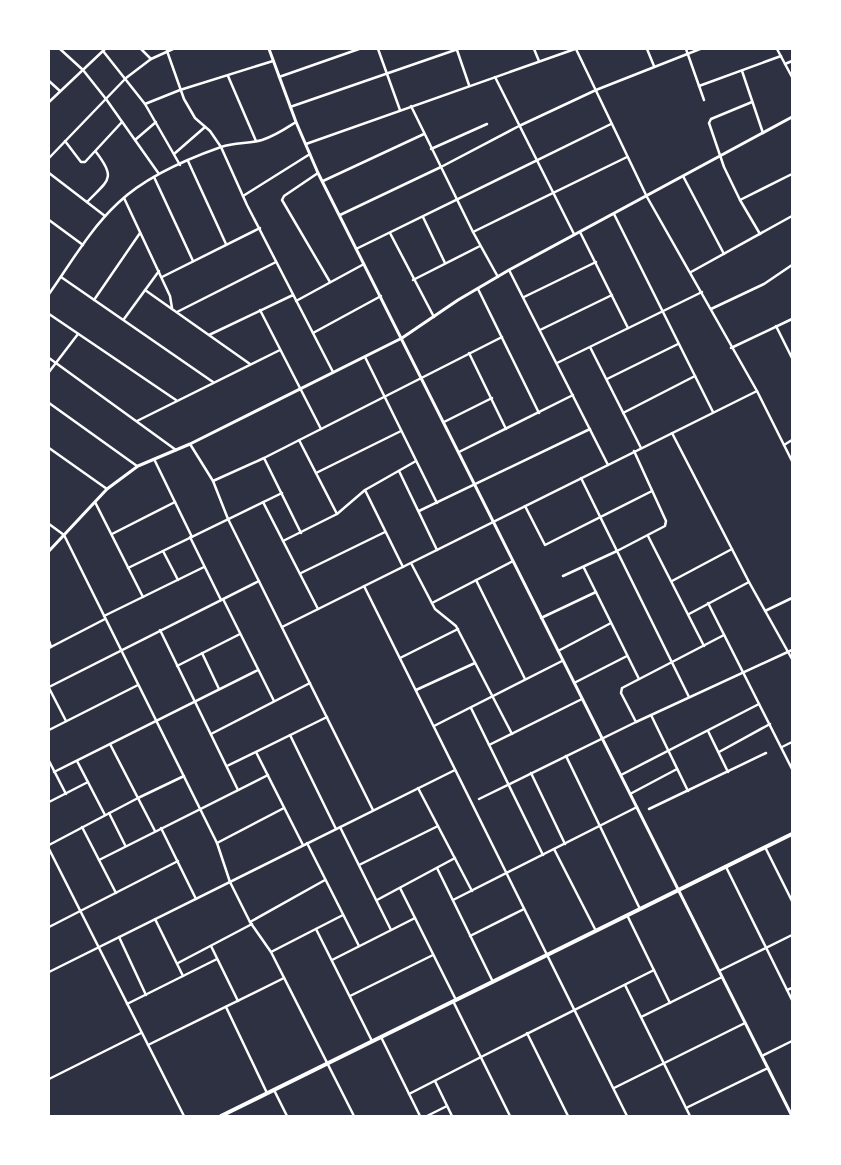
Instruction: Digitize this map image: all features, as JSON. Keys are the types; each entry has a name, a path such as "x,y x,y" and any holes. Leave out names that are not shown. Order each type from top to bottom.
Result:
{"highway":[{"path":"221,1116 792,834"}],"main road":[{"path":"269,49 290,107 318,173 792,1116"},
{"path":"49,551 107,489 138,466 190,444 402,338 498,276 792,118"}],"street":[{"path":"60,49 83,70 106,98 159,174"},
{"path":"141,49 151,59"},
{"path":"49,158 126,78 151,59 173,49"},
{"path":"280,77 359,49"},
{"path":"378,49 400,110"},
{"path":"290,107 386,72 457,49 470,85"},
{"path":"534,49 539,62"},
{"path":"306,144 576,49 647,196 691,272 731,348 757,391 792,461"},
{"path":"647,49 654,67"},
{"path":"686,49 704,100"},
{"path":"340,215 596,90 700,49"},
{"path":"777,49 792,78"},
{"path":"49,102 104,50 145,104 180,165"},
{"path":"167,51 180,90 189,109 222,147 243,196 333,373"},
{"path":"699,86 780,56"},
{"path":"145,104 180,90 273,60"},
{"path":"785,64 792,61"},
{"path":"742,71 763,133"},
{"path":"228,75 256,141"},
{"path":"495,77 574,235"},
{"path":"49,81 60,91"},
{"path":"752,102 710,120 720,156 740,200 760,234"},
{"path":"411,106 480,246 498,276"},
{"path":"65,141 83,163 122,122"},
{"path":"135,140 156,122"},
{"path":"49,294 105,216 124,198 154,177 222,147 239,142 256,141 275,135 296,122"},
{"path":"431,148 487,124"},
{"path":"356,249 611,124"},
{"path":"174,154 205,127"},
{"path":"323,181 424,134"},
{"path":"87,202 109,176 108,168 95,151"},
{"path":"243,196 310,154"},
{"path":"473,232 627,157"},
{"path":"188,161 227,244"},
{"path":"49,173 105,216"},
{"path":"318,173 284,196 282,200 330,282"},
{"path":"740,200 792,174"},
{"path":"683,176 724,254"},
{"path":"154,177 193,261"},
{"path":"124,198 162,277 172,300 172,308"},
{"path":"614,214 713,412"},
{"path":"691,272 792,216"},
{"path":"423,217 445,263"},
{"path":"49,221 83,245"},
{"path":"162,277 260,228"},
{"path":"580,232 628,328"},
{"path":"94,300 140,233"},
{"path":"390,233 434,317"},
{"path":"413,280 480,246"},
{"path":"177,312 276,262"},
{"path":"524,297 596,262"},
{"path":"296,301 364,264"},
{"path":"711,309 764,284 792,265"},
{"path":"509,270 608,464"},
{"path":"124,319 159,271"},
{"path":"61,277 213,382"},
{"path":"477,288 539,413"},
{"path":"146,290 250,364"},
{"path":"557,363 702,292"},
{"path":"210,335 293,295"},
{"path":"540,330 612,295"},
{"path":"313,333 381,296"},
{"path":"260,310 321,429"},
{"path":"49,314 176,400"},
{"path":"731,348 792,319"},
{"path":"776,326 792,358"},
{"path":"49,372 78,334"},
{"path":"213,481 264,458 502,337"},
{"path":"607,379 678,344"},
{"path":"590,347 640,448"},
{"path":"137,420 280,350"},
{"path":"469,353 506,429"},
{"path":"365,357 437,503"},
{"path":"49,358 176,450"},
{"path":"623,413 695,376"},
{"path":"282,627 757,391"},
{"path":"459,452 573,395"},
{"path":"444,422 492,398"},
{"path":"49,403 138,466"},
{"path":"418,511 590,429"},
{"path":"316,473 401,431"},
{"path":"672,433 749,582 792,659"},
{"path":"299,440 337,514"},
{"path":"784,445 792,440"},
{"path":"190,444 213,481 228,519 373,810"},
{"path":"49,448 107,489"},
{"path":"563,576 583,568 665,526 666,523 634,451"},
{"path":"154,458 204,567 274,701"},
{"path":"264,458 301,532"},
{"path":"284,541 337,514 365,490 416,461"},
{"path":"398,471 437,550"},
{"path":"581,478 689,697"},
{"path":"365,490 403,567"},
{"path":"525,506 545,545 652,491"},
{"path":"128,568 282,493"},
{"path":"95,501 143,597"},
{"path":"111,534 175,502"},
{"path":"263,502 318,609"},
{"path":"49,524 64,535 217,843 230,882 251,923 272,952 354,1116"},
{"path":"300,573 385,532"},
{"path":"648,536 704,646"},
{"path":"672,580 732,549"},
{"path":"163,551 178,580"},
{"path":"432,603 513,561"},
{"path":"411,563 435,608 454,623 512,734"},
{"path":"49,641 50,648 143,597 204,567"},
{"path":"583,568 639,678"},
{"path":"476,580 525,680"},
{"path":"66,721 49,687 259,581"},
{"path":"688,614 749,582"},
{"path":"364,586 628,1116"},
{"path":"541,618 596,592"},
{"path":"765,611 792,598"},
{"path":"708,603 792,769"},
{"path":"558,651 611,623"},
{"path":"160,630 238,790"},
{"path":"400,658 458,630"},
{"path":"177,666 240,634"},
{"path":"636,722 621,690 639,678 724,635"},
{"path":"480,798 650,715 792,650"},
{"path":"202,653 219,689"},
{"path":"574,683 627,656"},
{"path":"434,726 562,661"},
{"path":"416,690 475,663"},
{"path":"54,772 258,670"},
{"path":"210,734 310,683"},
{"path":"49,730 138,685"},
{"path":"490,745 582,699"},
{"path":"621,776 760,704"},
{"path":"471,708 543,855"},
{"path":"650,715 688,791"},
{"path":"227,766 327,717"},
{"path":"719,752 770,724"},
{"path":"708,732 728,772"},
{"path":"290,735 336,829"},
{"path":"782,748 792,742"},
{"path":"110,744 155,831"},
{"path":"256,752 303,845"},
{"path":"649,809 766,753"},
{"path":"566,756 640,909"},
{"path":"49,761 66,794"},
{"path":"77,761 105,815"},
{"path":"630,794 677,769"},
{"path":"49,972 455,770"},
{"path":"531,774 565,844"},
{"path":"99,860 268,775"},
{"path":"49,845 184,776"},
{"path":"49,802 88,782"},
{"path":"418,788 472,891"},
{"path":"453,900 637,807"},
{"path":"217,843 284,808"},
{"path":"109,813 125,846"},
{"path":"359,865 438,826"},
{"path":"82,827 116,893"},
{"path":"340,827 391,930"},
{"path":"161,828 196,898"},
{"path":"307,843 360,946"},
{"path":"765,848 792,900"},
{"path":"554,849 596,931"},
{"path":"49,851 184,1116"},
{"path":"376,900 455,858"},
{"path":"49,927 178,861"},
{"path":"726,867 792,1000"},
{"path":"437,868 493,982"},
{"path":"178,962 211,946 326,880"},
{"path":"400,888 510,1116"},
{"path":"470,936 524,909"},
{"path":"272,952 344,915"},
{"path":"627,916 670,1002"},
{"path":"332,960 414,918"},
{"path":"155,919 184,976"},
{"path":"316,929 372,1041"},
{"path":"719,971 792,935"},
{"path":"119,937 146,995"},
{"path":"211,946 238,1000"},
{"path":"350,996 433,955"},
{"path":"127,1004 217,959"},
{"path":"410,1094 654,970"},
{"path":"640,1017 722,977"},
{"path":"148,1045 284,978"},
{"path":"625,985 690,1116"},
{"path":"787,990 792,988"},
{"path":"226,1007 267,1093"},
{"path":"614,1088 745,1023"},
{"path":"49,1079 141,1032"},
{"path":"527,1033 568,1116"},
{"path":"381,1037 420,1116"},
{"path":"762,1056 792,1041"},
{"path":"686,1108 768,1068"},
{"path":"434,1081 452,1116"},
{"path":"274,1090 287,1116"},
{"path":"427,1116 447,1106"}]}
